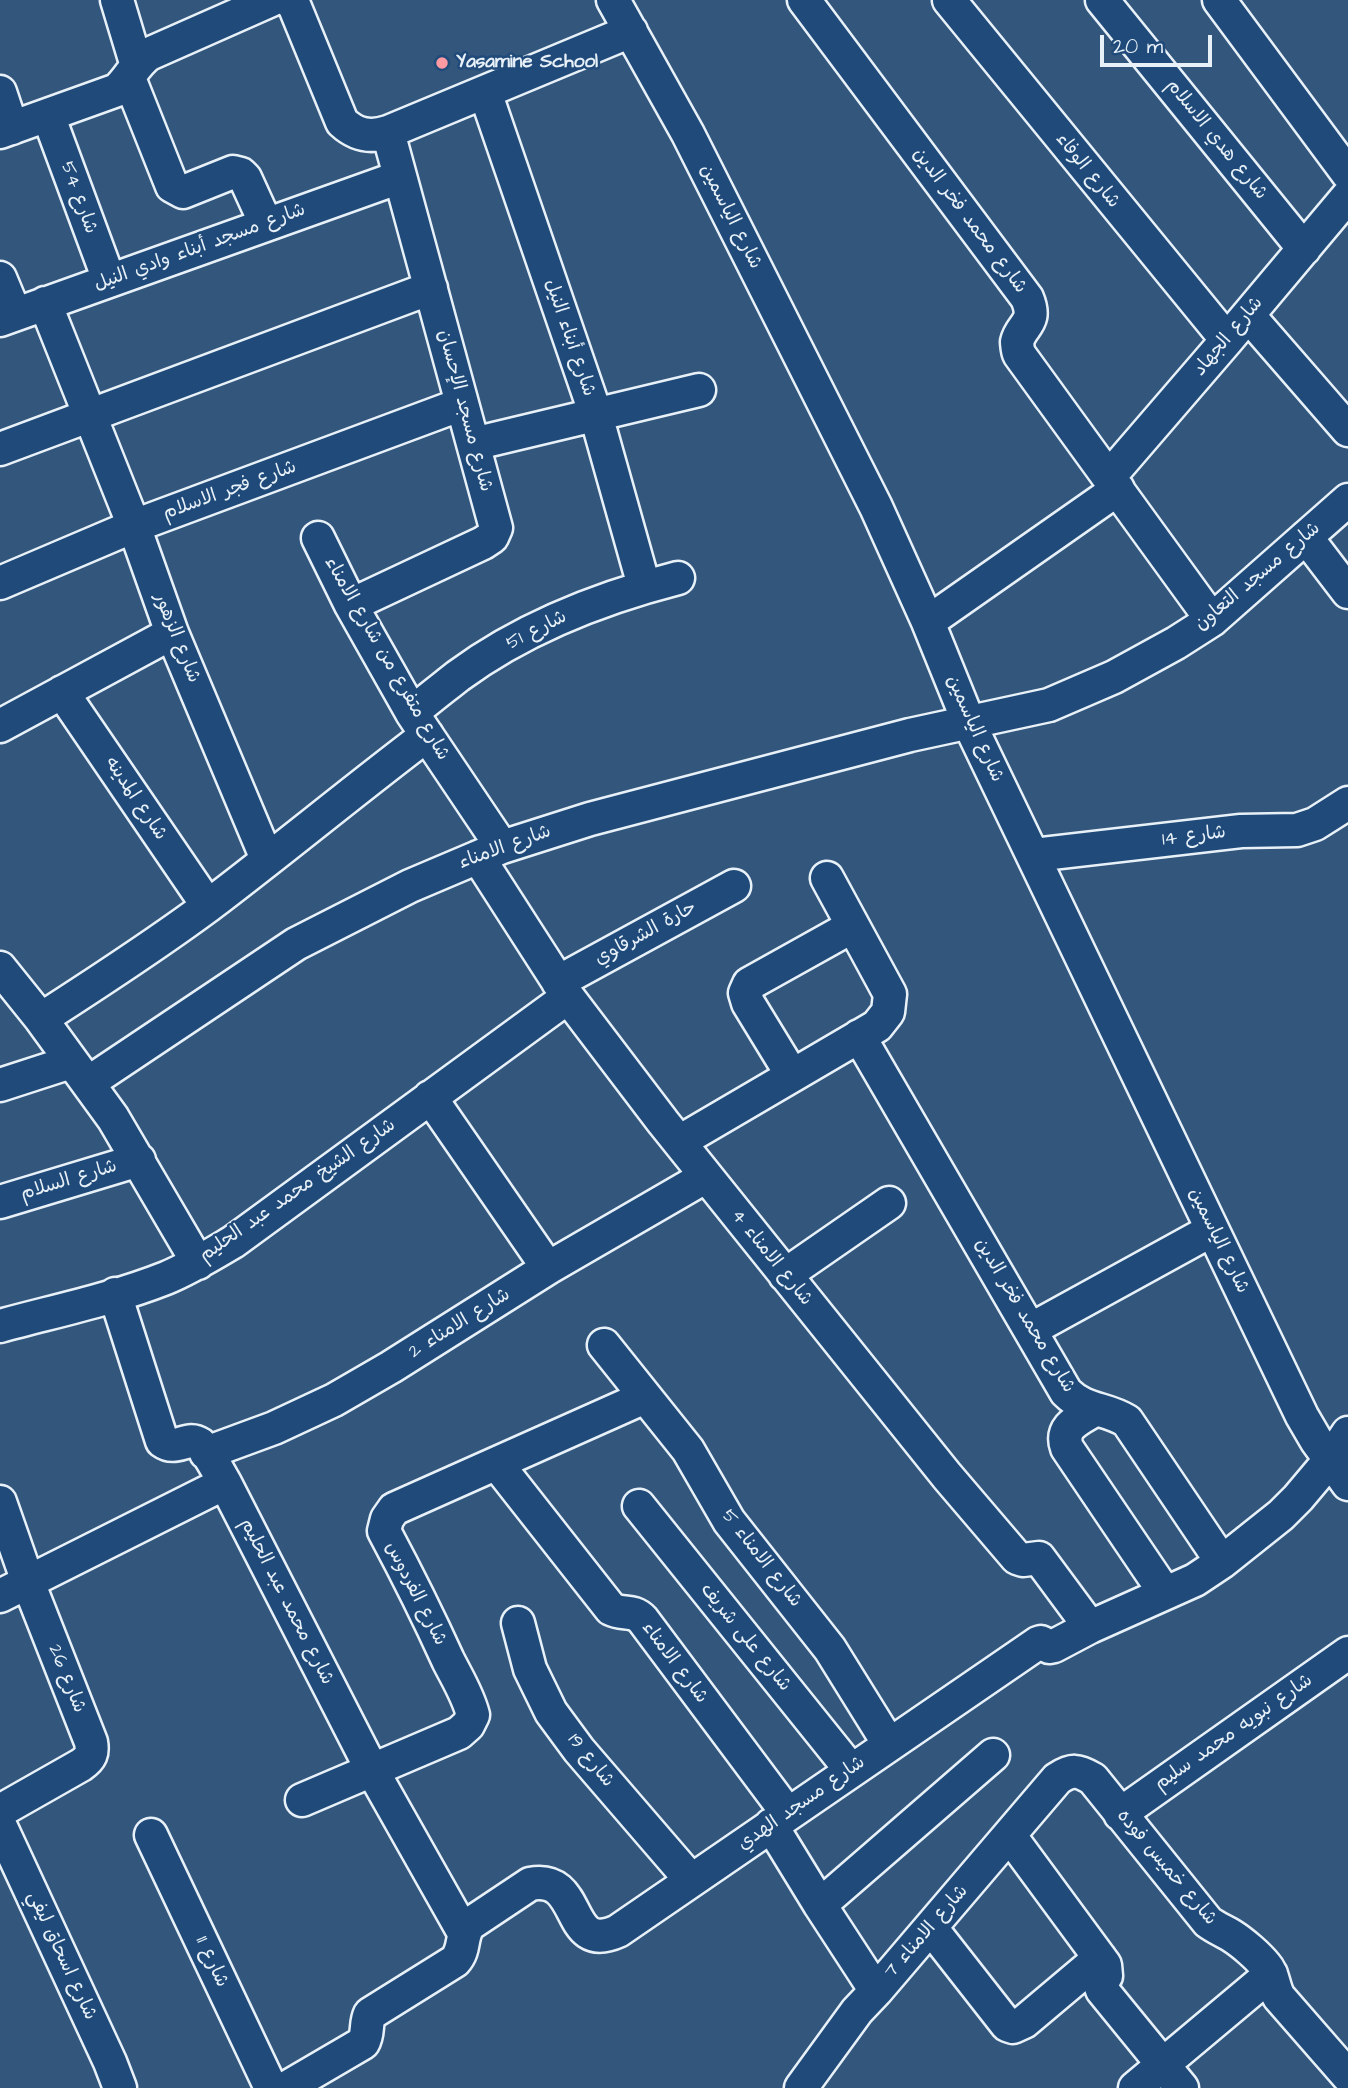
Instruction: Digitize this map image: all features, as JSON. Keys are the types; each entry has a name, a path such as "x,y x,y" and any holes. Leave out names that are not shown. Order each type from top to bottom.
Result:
{"street":[{"path":"117,0 133,71 172,186 183,192 233,172 241,174 266,224"},
{"path":"0,92 6,130 117,90 149,54 273,0 294,5 342,122 353,132 367,136 388,132 631,31"},
{"name":"شارع الياسمين","path":"613,0 688,134 876,507 928,622 969,723 1212,1230 1302,1416 1339,1472"},
{"name":"شارع محمد فخر الدين","path":"804,0 1027,299 1031,307 1031,317 1017,342 1019,354 1212,620"},
{"name":"شارع الوفاء","path":"949,0 1227,340"},
{"name":"شارع هدي الاسلام","path":"1102,0 1304,249"},
{"path":"1219,0 1348,174"},
{"name":"شارع أبناء النيل","path":"485,92 596,415 644,586"},
{"name":"شارع 54","path":"48,115 109,281"},
{"name":"شارع مسجد الإحسان","path":"351,605 492,537 496,528 388,132"},
{"name":"شارع مسجد أبناء وادي النيل","path":"7,317 400,177"},
{"name":"شارع الجهاد","path":"928,622 1113,483 1348,195"},
{"path":"0,278 7,317"},
{"path":"0,449 431,288"},
{"name":"شارع الزهور","path":"45,303 134,526 172,633 267,859"},
{"path":"1248,315 1348,430"},
{"path":"473,444 699,390"},
{"name":"شارع فجر الاسلام","path":"0,583 134,526 462,404"},
{"name":"شارع مسجد التعاون","path":"969,723 1049,705 1114,677 1176,643 1212,620 1348,500"},
{"path":"1306,537 1348,592"},
{"name":"شارع متفرع من شارع الامناء","path":"318,538 351,605 490,852"},
{"name":"شارع 51","path":"41,1019 125,965 208,906 267,859 419,724 460,675 518,639 579,609 644,586 678,578"},
{"path":"0,726 172,633"},
{"name":"شارع المدينه","path":"62,692 208,906"},
{"name":"شارع الامناء","path":"0,1085 80,1072 296,944 410,886 490,852 590,819 910,735 969,723"},
{"name":"شارع 14","path":"1034,855 1241,831 1297,830 1315,824 1348,803"},
{"name":"شارع الامناء 4","path":"490,852 563,990 705,1177 947,1476 1017,1558 1039,1558 1090,1627"},
{"path":"679,1142 877,1026 888,1012 890,994 827,878"},
{"name":"حارة الشرقاوي","path":"563,990 734,886"},
{"path":"792,1075 748,1003 745,993 749,984 853,926"},
{"path":"0,968 80,1072 139,1160 198,1263"},
{"name":"شارع الشيخ محمد عبد الحليم","path":"0,1326 166,1278 198,1263 233,1242 430,1097 563,990"},
{"name":"شارع محمد فخر الدين","path":"859,1036 1066,1392 1084,1406 1115,1414 1127,1421 1222,1562"},
{"path":"430,1097 548,1268"},
{"name":"شارع السلام","path":"0,1202 139,1160"},
{"name":"شارع الامناء 2","path":"206,1453 274,1428 334,1400 548,1268 705,1177"},
{"path":"785,1275 889,1203"},
{"path":"1030,1330 1212,1230"},
{"path":"115,1294 162,1441 174,1446 195,1442 202,1446 206,1453"},
{"name":"شارع الامناء 5","path":"604,1345 697,1462 729,1521 830,1649 889,1744"},
{"name":"شارع الفردوس","path":"302,1800 458,1734 468,1725 473,1715 470,1703 413,1585 383,1531 394,1509 645,1397"},
{"path":"1096,1409 1071,1424 1064,1440 1066,1448 1165,1592"},
{"name":"شارع مسجد الهدي","path":"286,2088 363,2043 367,2037 370,2014 455,1961 460,1955 464,1933 470,1924 530,1884 541,1881 562,1890 583,1929 594,1936 607,1936 618,1930 1038,1643 1054,1646 1195,1580 1222,1562 1298,1498 1339,1472 1348,1433"},
{"name":"شارع محمد عبد الحليم","path":"206,1453 225,1483 372,1770 464,1933"},
{"name":"شارع الامناء","path":"497,1464 611,1609 634,1612 643,1619 779,1819 820,1905 876,1991"},
{"path":"14,1589 225,1483"},
{"name":"شارع 26","path":"0,1502 14,1589 91,1742 93,1751 89,1760 0,1811"},
{"name":"شارع على شريف","path":"639,1506 850,1770"},
{"name":"شارع 19","path":"518,1623 530,1669 551,1712 579,1750 691,1880"},
{"name":"شارع نبويه محمد سليم","path":"1120,1814 1348,1653"},
{"path":"820,1905 993,1755"},
{"name":"شارع خميس فوده","path":"1058,1779 1068,1772 1082,1772 1093,1779 1208,1922 1219,1931 1233,1936 1266,1965 1279,1997 1348,2076"},
{"name":"شارع الامناء 7","path":"801,2088 857,2011 1058,1779"},
{"name":"شارع اسحاق ليفي","path":"0,1825 120,2088"},
{"name":"شارع 11","path":"151,1835 271,2088"},
{"path":"1010,1836 1101,1958 1107,1970 1100,1984 1102,1990 1172,2077"},
{"path":"931,1928 1007,2025 1013,2027 1024,2022 1101,1958"},
{"path":"1135,2088 1172,2077 1271,1974"}],"place":[{"name":"Yasamine School","path":"442,63"}]}
